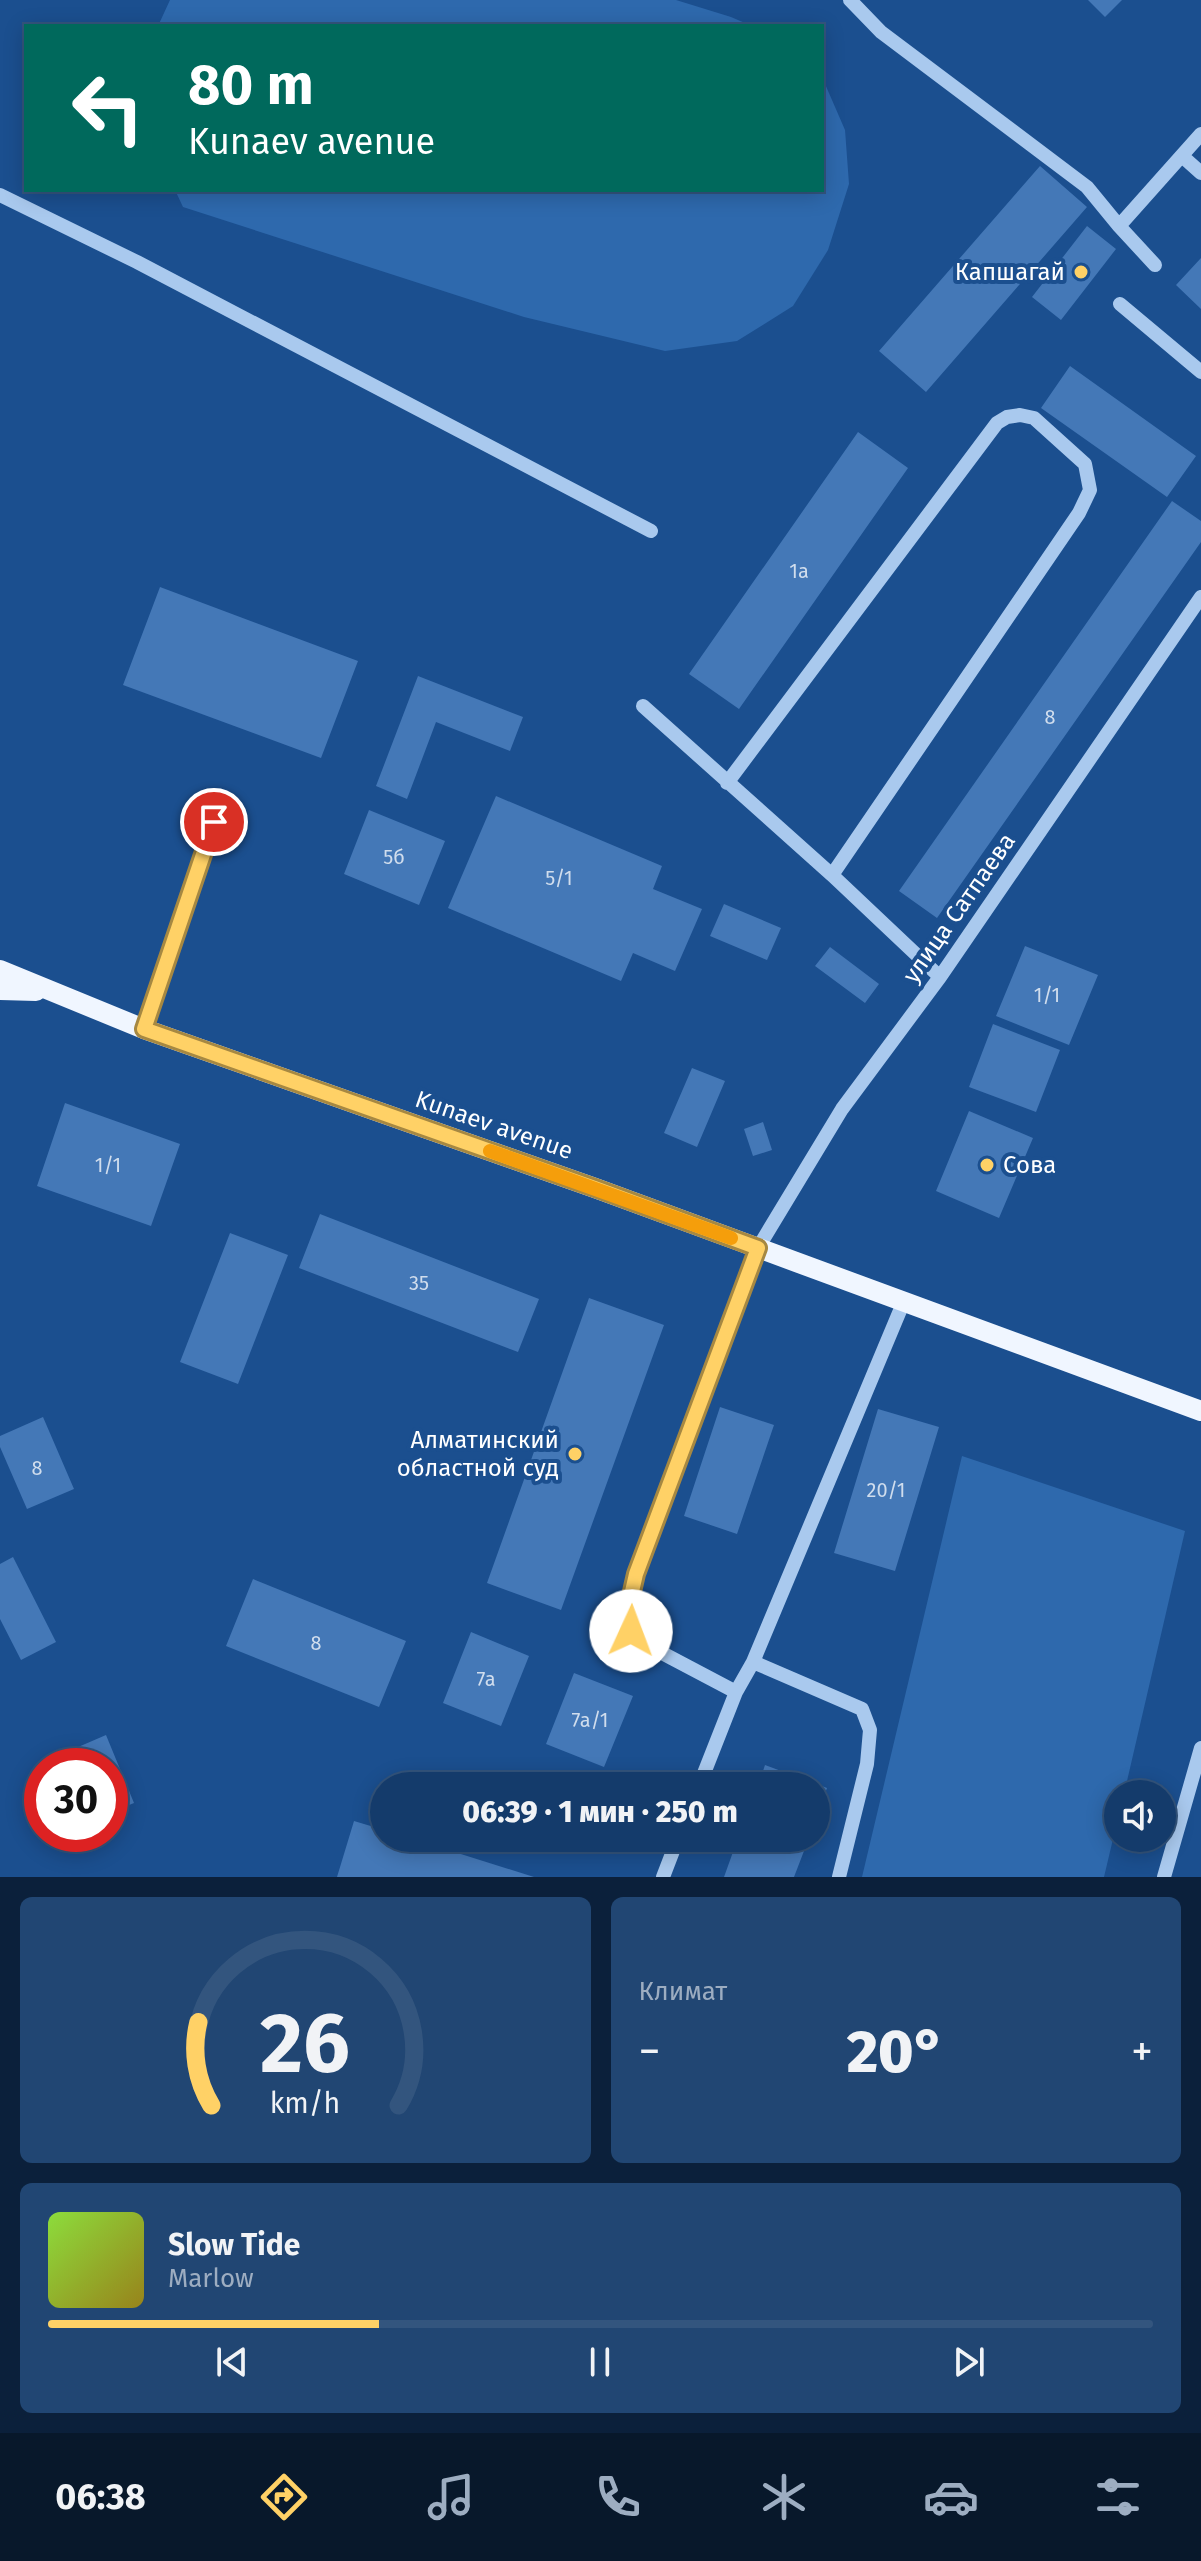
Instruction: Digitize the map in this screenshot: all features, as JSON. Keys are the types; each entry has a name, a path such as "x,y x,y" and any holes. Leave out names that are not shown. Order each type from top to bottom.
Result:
{"main road":[{"name":"Kunaev avenue","path":"0,970 144,1029 595,1188 1201,1411"},
{"path":"0,990 47,991"}],"street":[{"path":"850,0 881,32 1087,187 1155,265"},
{"path":"1119,226 1201,134"},
{"path":"1182,156 1201,173"},
{"path":"0,195 137,262 651,531"},
{"path":"1120,304 1201,372"},
{"path":"727,783 997,423 1020,415 1034,418 1085,464 1090,490 1079,513 832,875"},
{"name":"улица Сатпаева","path":"736,1692 645,1644 631,1631 628,1609 636,1574 758,1248 842,1109 940,977 1201,597"},
{"path":"643,706 832,875 940,977"},
{"path":"144,1029 214,822"},
{"path":"705,1772 904,1301"},
{"path":"753,1662 862,1709 870,1730 867,1764 839,1877"},
{"path":"1164,1877 1201,1748"},
{"path":"663,1877 673,1852"}],"shaded area":[{"path":"170,0 676,0 747,24 159,24"},
{"path":"824,82 845,130 849,184 828,250 793,306 737,341 665,351 524,317 183,207 176,192 824,192"},
{"path":"962,1456 1185,1531 1127,1780 1104,1780 1104,1852 1110,1852 1104,1877 862,1877"}],"building":[{"path":"1088,0 1122,0 1105,17"},
{"path":"1040,166 1087,207 926,392 879,351"},
{"path":"1087,226 1116,249 1061,320 1032,297"},
{"path":"1201,258 1201,309 1176,285"},
{"path":"1070,366 1196,456 1167,497 1041,408"},
{"path":"858,432 908,468 739,709 689,674"},
{"path":"1172,501 1201,521 1201,542 937,918 899,891"},
{"path":"160,587 358,661 321,758 123,685"},
{"path":"418,676 523,717 510,751 436,722 407,799 376,786"},
{"path":"496,796 662,866 653,889 702,909 675,971 633,953 621,981 448,908"},
{"path":"369,810 445,841 419,905 344,874"},
{"path":"724,904 781,928 767,960 710,936"},
{"path":"1025,946 1098,975 1069,1045 996,1016"},
{"path":"830,947 879,984 865,1003 815,966"},
{"path":"993,1024 1060,1050 1036,1112 969,1087"},
{"path":"692,1068 725,1081 697,1147 664,1133"},
{"path":"65,1103 180,1144 151,1226 37,1186"},
{"path":"969,1111 1033,1138 999,1218 936,1191"},
{"path":"763,1122 772,1150 753,1156 744,1129"},
{"path":"320,1214 539,1299 518,1352 299,1268"},
{"path":"230,1233 288,1255 238,1384 180,1362"},
{"name":"Алматинский областной суд","path":"589,1298 664,1325 561,1610 487,1583"},
{"path":"720,1407 774,1425 737,1534 684,1516"},
{"path":"878,1409 939,1427 895,1571 834,1553"},
{"path":"43,1417 74,1489 27,1509 0,1447 0,1436"},
{"path":"13,1557 56,1642 21,1660 0,1619 0,1564"},
{"path":"253,1579 406,1641 379,1707 226,1646"},
{"path":"471,1632 529,1656 501,1726 443,1703"},
{"path":"574,1673 633,1696 604,1767 546,1744"},
{"path":"106,1735 111,1748 76,1748"},
{"path":"765,1765 784,1772 763,1772"},
{"path":"128,1788 134,1803 128,1806"},
{"path":"354,1821 370,1826 370,1852 455,1852 534,1877 337,1877"},
{"path":"733,1852 804,1852 794,1877 724,1877"}],"slow traffic":[{"path":"490,1151 731,1238"}],"place":[{"name":"Капшагай","path":"1081,272"},
{"name":"Сова","path":"987,1165"},
{"name":"Алматинский областной суд","path":"575,1454"}],"route":[{"path":"214,822 144,1029 758,1248 636,1574 628,1609 631,1631"}]}
